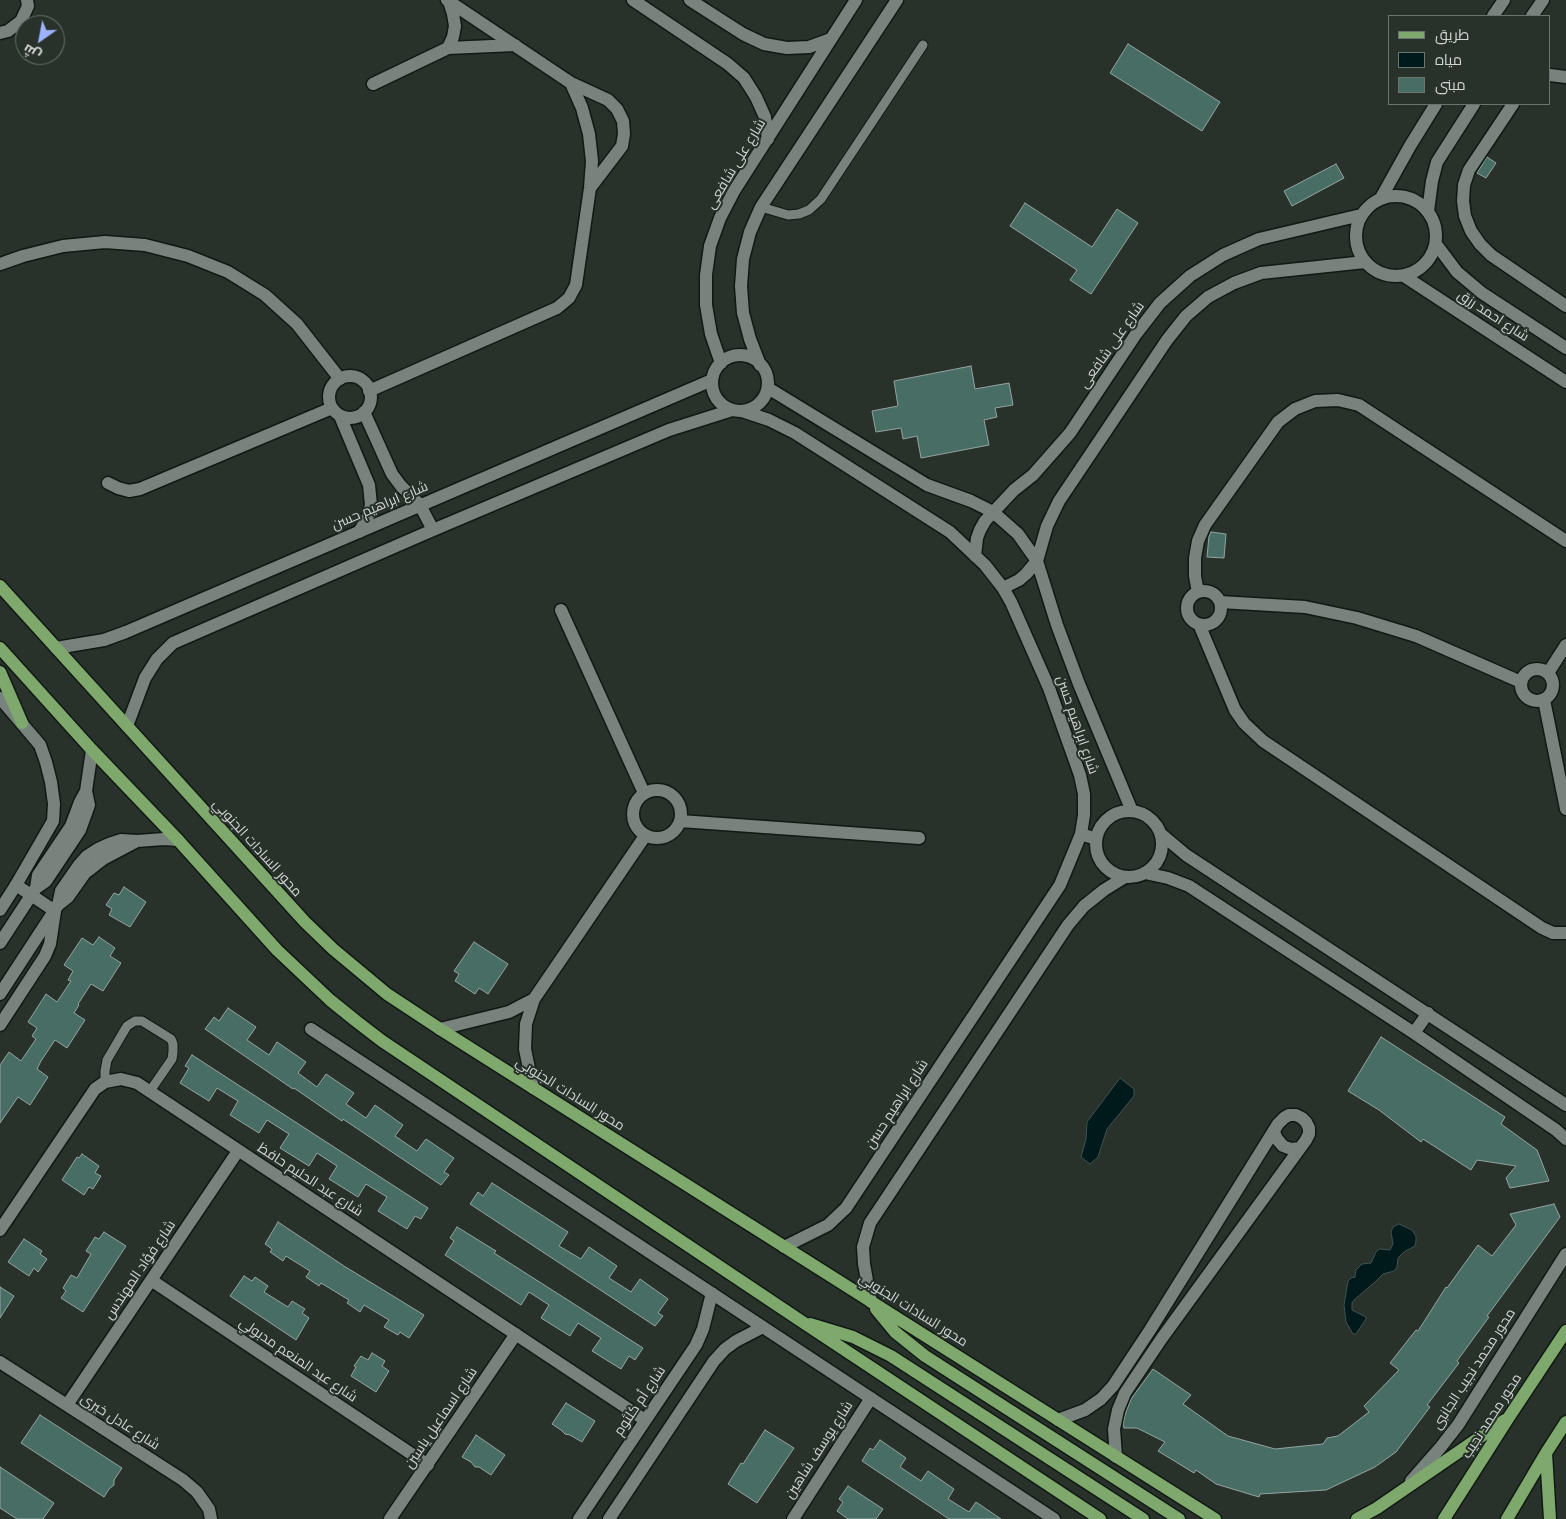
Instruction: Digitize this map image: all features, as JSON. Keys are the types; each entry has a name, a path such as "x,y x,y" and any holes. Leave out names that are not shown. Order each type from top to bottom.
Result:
{"main road":[{"name":"محور السادات الجنوبي","path":"0,586 305,922 387,994 1215,1519"},
{"path":"0,648 277,950 323,994 356,1021 382,1041 1100,1519"},
{"path":"0,672 22,723"},
{"path":"871,1302 895,1332 925,1356 1179,1519"},
{"path":"801,1321 853,1337 891,1356 1143,1519"},
{"name":"محور محمد نجيب","path":"1444,1519 1566,1331"},
{"path":"1357,1519 1377,1508 1509,1417"},
{"path":"1508,1519 1566,1422"},
{"path":"1546,1453 1550,1519"}],"street":[{"path":"0,33 8,31 21,21 28,6 27,0"},
{"path":"633,0 728,64 744,78 756,97 765,117 768,139"},
{"path":"690,0 743,34 764,44 786,48 809,46 831,39"},
{"name":"شارع على شافعى","path":"721,363 711,334 706,305 706,275 710,246 720,218 734,191 856,0"},
{"path":"126,726 145,678 157,659 173,643 669,430 737,411 751,409 759,404 768,388 768,380 750,339 743,313 741,286 743,259 750,232 761,207 897,0"},
{"path":"1494,15 1504,0"},
{"path":"1533,15 1543,0"},
{"path":"448,1 571,83 608,100 617,109 623,121 624,134 622,146 590,188"},
{"path":"448,1 455,26 453,38 448,48"},
{"path":"373,84 448,48 514,45"},
{"path":"1551,75 1566,77"},
{"path":"369,391 557,308 569,298 576,285 592,161 590,134 582,108 571,83"},
{"path":"1381,198 1435,105"},
{"path":"1428,211 1437,162 1473,105"},
{"path":"1512,105 1469,170 1464,185 1463,201 1465,216 1471,231 1491,255 1566,306"},
{"path":"1398,196 1415,200 1428,211 1436,226 1436,244 1430,258 1419,270 1404,276 1390,276 1376,271 1364,262 1357,247 1356,231 1361,215 1370,205 1381,198 1398,196"},
{"name":"شارع على شافعى","path":"976,556 975,547 980,530 993,512 1014,490 1033,475 1060,446 1136,334 1160,303 1190,276 1223,255 1259,239 1361,215"},
{"path":"0,264 22,256 63,246 105,242 145,245 188,256 228,272 265,295 298,324 340,379"},
{"name":"شارع احمد رزق","path":"1436,244 1457,272 1482,293 1566,348"},
{"path":"1003,588 1012,585 1026,574 1037,561 1047,526 1059,501 1167,340 1186,316 1208,297 1234,283 1261,273 1364,262"},
{"name":"شارع احمد رزق","path":"1404,276 1566,382"},
{"path":"737,411 724,406 717,399 713,390 712,380 715,370 730,357 741,355 752,358 760,364"},
{"path":"108,483 123,490 140,489 336,412 349,418 357,417 369,406 370,398 367,385 357,378 345,377 340,379 330,389 329,402 336,412 369,485 371,505 367,519 359,532"},
{"name":"شارع ابراهيم حسن","path":"56,648 104,640 126,632 712,380"},
{"name":"شارع ابراهيم حسن","path":"768,388 927,485 972,501 993,512 1018,534 1037,561 1057,625 1079,684 1132,812"},
{"path":"1198,592 1195,576 1195,558 1198,542 1205,525 1278,422 1295,408 1316,401 1338,400 1359,406 1566,540"},
{"name":"شارع ابراهيم حسن","path":"737,411 769,420 795,433 950,532 989,570 1011,602 1049,688 1080,775 1084,794 1084,815 1081,834 1060,885 846,1208 828,1225 784,1247"},
{"path":"364,412 392,474 420,506 433,530"},
{"path":"1199,624 1205,624 1216,619 1221,608 1217,597 1209,591 1198,592 1192,595 1188,601 1188,615 1199,624 1235,710 1244,723 1264,741 1542,928 1553,933 1566,933"},
{"path":"1220,602 1304,607 1357,618 1416,636 1521,682"},
{"path":"561,610 644,793"},
{"path":"1548,673 1566,645"},
{"path":"1538,668 1548,673 1554,685 1549,696 1538,702 1527,698 1521,688 1523,676 1532,669 1538,668"},
{"path":"0,698 40,745 50,775 54,804 53,821 0,910"},
{"path":"1544,700 1566,809"},
{"path":"0,943 34,892 46,881 80,830 89,805 86,791 92,750"},
{"path":"652,790 668,792 679,804 681,812 680,821 677,828 666,837 652,838 645,836 638,831 634,823 632,815 633,806 637,798 644,793 652,790"},
{"path":"1161,834 1162,846 1160,856 1154,866 1136,877 1115,874 1106,868 1096,850 1096,839 1099,830 1113,816 1122,812 1132,812 1150,818 1161,834 1186,855 1566,1105"},
{"path":"680,821 919,838"},
{"path":"1081,834 1096,839"},
{"path":"533,1088 525,1049 526,1024 534,999 645,836"},
{"path":"0,994 56,908 68,897 85,873 137,841 150,839 178,840"},
{"path":"1145,873 1168,878 1189,886 1414,1033 1556,1130 1566,1139"},
{"path":"871,1302 863,1247 870,1224 1068,925 1084,906 1104,890 1126,877"},
{"path":"16,885 34,892 56,908"},
{"path":"0,1024 45,956 50,944 56,908"},
{"path":"440,1029 509,1012 534,999"},
{"path":"1414,1033 1428,1013"},
{"path":"311,1029 1054,1519"},
{"name":"شارع عبد الحليم حافظ","path":"106,1082 121,1079 137,1083 150,1091 645,1420"},
{"path":"0,1230 95,1089 106,1082"},
{"path":"1058,1420 1085,1410 1101,1400 1113,1386 1274,1132 1284,1118 1289,1115 1296,1115 1302,1118 1309,1128 1309,1134 1300,1148 1162,1338 1125,1393 1118,1410 1114,1429 1116,1457"},
{"path":"1274,1132 1277,1140 1283,1146 1291,1149 1300,1148"},
{"name":"شارع فؤاد المهندس","path":"68,1405 238,1150"},
{"name":"محور محمد نجيب الجانبى","path":"1398,1493 1425,1466 1458,1425 1566,1254"},
{"name":"شارع عبد المنعم مدبولي","path":"151,1280 428,1465"},
{"name":"شارع أم كلثوم","path":"579,1519 696,1345 703,1329 712,1293"},
{"path":"609,1519 714,1361 736,1341 763,1327"},
{"path":"1150,1330 1162,1338"},
{"name":"شارع اسماعيل ياسين","path":"390,1519 516,1334"},
{"name":"شارع عادل خيرى","path":"0,1362 183,1480 197,1492 209,1509 211,1519"},
{"name":"شارع يوسف شاهين","path":"794,1519 871,1398"}],"lane":[{"path":"761,207 788,214 799,214 809,210 821,199 923,45"},
{"path":"106,1082 107,1060 127,1026 135,1021 142,1021 171,1039 174,1052 172,1059 150,1091"}],"water":[{"path":"1120,1078 1134,1089 1134,1096 1107,1129 1098,1157 1090,1164 1081,1157 1086,1139 1087,1122"},
{"path":"1399,1224 1412,1230 1416,1236 1415,1246 1398,1258 1397,1267 1394,1271 1383,1274 1354,1300 1352,1310 1366,1317 1366,1319 1356,1334 1353,1334 1346,1322 1344,1305 1348,1281 1355,1277 1356,1270 1362,1264 1371,1263 1379,1249 1390,1250 1393,1244 1391,1232 1393,1227"}],"building":[{"path":"1128,44 1220,102 1202,131 1110,73"},
{"path":"1487,157 1496,163 1486,178 1477,173"},
{"path":"1336,164 1344,178 1292,206 1284,191"},
{"path":"1025,203 1092,247 1117,209 1138,223 1091,294 1070,280 1077,270 1010,226"},
{"path":"971,366 975,389 1009,383 1013,405 995,408 997,417 984,420 989,445 921,458 917,436 903,439 901,428 876,432 872,411 898,406 894,381"},
{"path":"1211,532 1226,534 1224,558 1207,557"},
{"path":"124,887 146,902 130,927 109,915 112,909 106,905 114,893 119,895"},
{"path":"99,937 115,948 110,956 121,963 103,991 91,984 78,1004 74,1013 85,1020 67,1048 55,1040 41,1061 37,1069 48,1077 30,1105 18,1097 0,1123 0,1065 9,1052 21,1061 36,1039 32,1036 37,1028 28,1022 46,994 57,1002 71,981 68,980 73,971 64,965 82,938 93,945"},
{"path":"474,942 508,964 488,994 479,988 475,994 455,981 459,974 454,971"},
{"path":"228,1008 256,1027 247,1040 269,1055 277,1042 306,1062 298,1073 317,1087 326,1074 354,1093 346,1104 366,1118 375,1105 403,1125 395,1136 417,1151 426,1139 454,1158 444,1172 449,1175 441,1185 343,1119 342,1121 293,1089 205,1029 214,1017 219,1021"},
{"path":"1381,1037 1505,1117 1501,1124 1537,1150 1549,1181 1510,1188 1506,1178 1516,1166 1477,1160 1471,1170 1423,1139 1421,1142 1379,1110 1348,1091"},
{"path":"192,1055 428,1208 421,1219 415,1216 407,1229 378,1211 387,1197 366,1184 358,1197 329,1179 337,1166 317,1153 309,1166 280,1148 289,1134 267,1120 259,1133 230,1115 238,1101 217,1088 209,1101 180,1083 189,1068 185,1066"},
{"path":"82,1154 99,1166 95,1173 101,1176 93,1189 89,1187 84,1195 62,1180 77,1157 79,1158"},
{"path":"492,1183 568,1232 559,1246 581,1259 589,1247 617,1266 609,1278 631,1292 640,1279 668,1299 658,1313 663,1316 655,1326 470,1204 478,1192 483,1196"},
{"path":"1554,1204 1560,1217 1487,1316 1489,1317 1457,1361 1459,1363 1427,1405 1430,1407 1396,1452 1375,1467 1326,1490 1260,1494 1259,1497 1216,1484 1196,1470 1194,1473 1158,1451 1165,1442 1137,1428 1124,1428 1123,1424 1131,1399 1153,1369 1191,1395 1183,1404 1228,1436 1275,1449 1323,1444 1327,1438 1338,1436 1369,1412 1364,1406 1399,1370 1390,1363 1416,1330 1418,1331 1446,1287 1478,1245 1492,1256 1516,1225 1510,1214"},
{"path":"278,1222 344,1266 424,1315 409,1338 400,1332 398,1335 384,1327 389,1320 364,1305 360,1312 347,1303 349,1300 321,1283 319,1286 306,1277 310,1271 286,1256 283,1261 270,1252 272,1249 265,1244"},
{"path":"457,1227 496,1251 494,1253 643,1348 635,1360 629,1356 621,1369 592,1351 601,1338 578,1323 570,1336 541,1318 549,1305 529,1292 521,1305 445,1255 454,1241 450,1238"},
{"path":"104,1232 126,1246 83,1312 61,1298 66,1291 63,1288 71,1275 77,1278 91,1254 86,1251 95,1237 99,1239"},
{"path":"24,1239 42,1251 40,1254 47,1259 38,1272 34,1268 29,1276 8,1262"},
{"path":"244,1276 252,1281 255,1277 268,1286 264,1292 288,1307 292,1301 305,1309 302,1313 309,1318 296,1340 230,1296"},
{"path":"0,1287 14,1296 0,1318"},
{"path":"372,1353 385,1361 382,1366 389,1371 376,1392 351,1376 356,1367 354,1366 361,1356 368,1360"},
{"path":"566,1403 595,1421 582,1442 565,1434 552,1424"},
{"path":"40,1415 122,1468 114,1480 114,1485 104,1497 21,1443"},
{"path":"765,1430 794,1448 757,1503 728,1484"},
{"path":"476,1435 505,1455 491,1475 479,1467 475,1467 471,1462 462,1457"},
{"path":"880,1440 906,1458 900,1467 921,1481 928,1471 954,1489 948,1499 969,1512 976,1502 1001,1519 949,1519 862,1461 870,1448 873,1450"},
{"path":"0,1467 54,1503 43,1519 17,1519 0,1508"},
{"path":"848,1486 883,1509 876,1519 848,1519 837,1511 843,1502 839,1499"}]}
